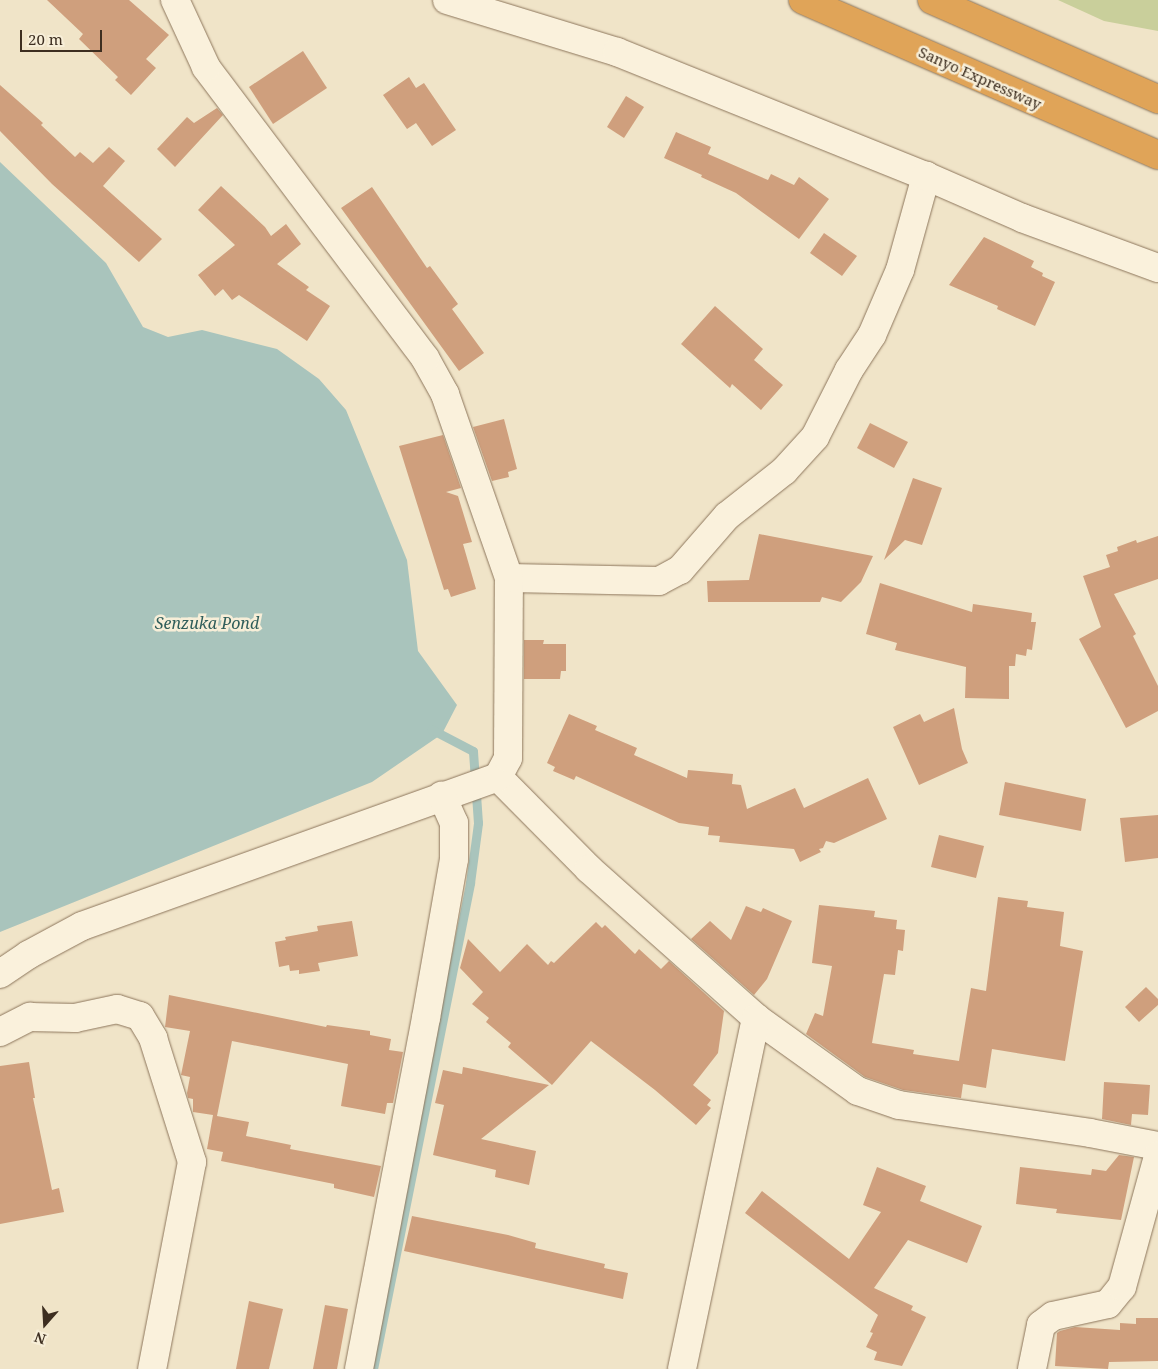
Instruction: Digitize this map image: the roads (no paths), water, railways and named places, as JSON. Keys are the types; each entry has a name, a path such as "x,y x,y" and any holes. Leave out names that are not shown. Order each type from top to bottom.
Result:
{"highway":[{"name":"Sanyo Expressway","path":"803,0 1158,155"},
{"path":"932,0 1158,99"}],"street":[{"path":"0,974 28,955 82,926 483,782 508,758 509,578 451,408 425,358 206,67 176,0"},
{"path":"447,0 617,52 926,176 1022,218 1158,268"},
{"path":"509,578 659,581 680,570 727,516 784,471 815,437 849,370 872,335 900,270 926,176"},
{"path":"483,782 589,870 756,1018 858,1090 880,1100 899,1105 1090,1133 1158,1146"},
{"path":"359,1369 426,1018 454,859 454,823 442,796"},
{"path":"0,1032 30,1017 75,1018 117,1009 140,1016 153,1038 192,1162 152,1369"},
{"path":"682,1369 756,1018"},
{"path":"1032,1369 1041,1325 1053,1316 1084,1311 1108,1304 1122,1287 1158,1156"}],"water":[{"name":"Senzuka Pond","path":"0,162 106,263 143,327 168,337 202,330 277,349 319,379 346,410 407,560 418,651 457,705 442,734 372,782 0,932"}],"waterway":[{"path":"373,1369 470,883 478,823 473,751 431,729"}]}
